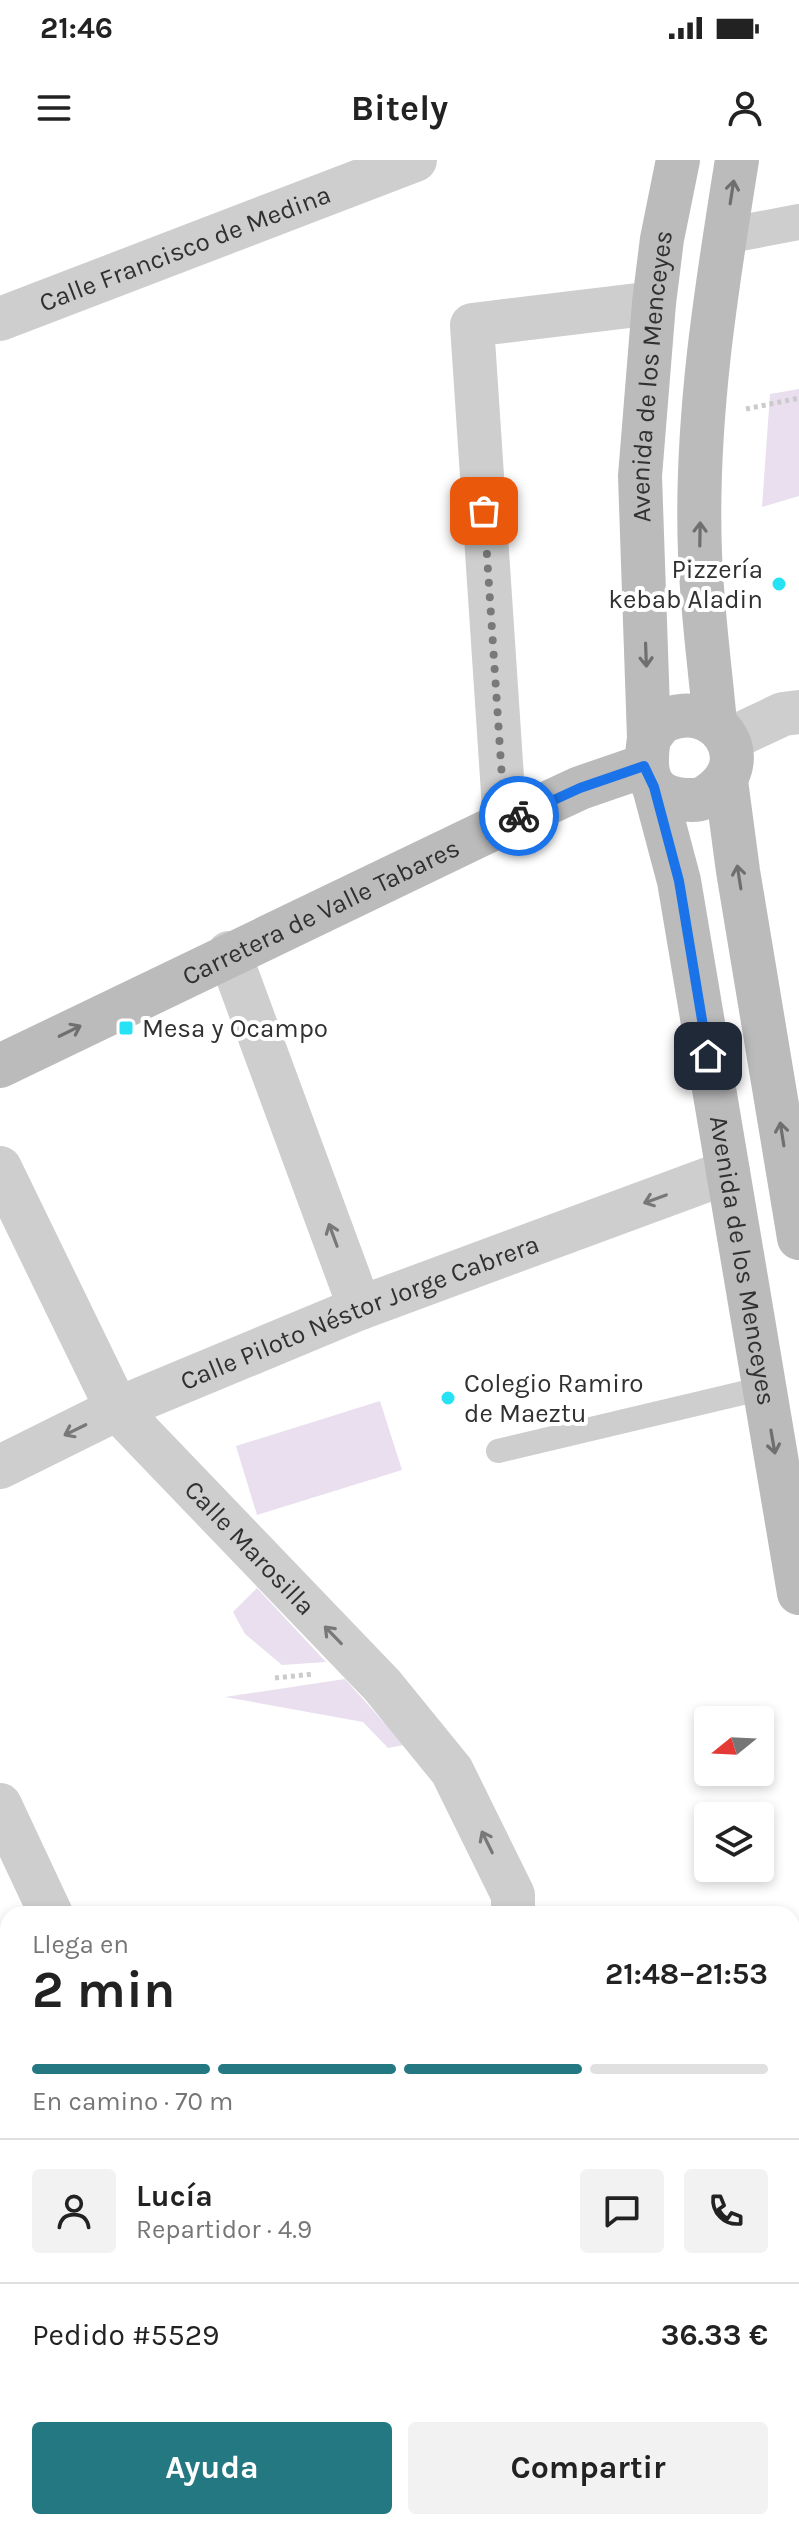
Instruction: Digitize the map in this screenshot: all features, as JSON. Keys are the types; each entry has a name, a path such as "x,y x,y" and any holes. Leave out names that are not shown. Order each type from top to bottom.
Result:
{"main road":[{"name":"Avenida de los Menceyes","path":"678,160 662,239 654,303 640,476 649,763 679,881 799,1593"},
{"name":"Avenida de los Menceyes","path":"737,160 716,286 702,421 700,553 738,871 794,1176 799,1238"},
{"path":"693,714 723,748 702,800 673,800 649,763 664,721 693,714"},
{"name":"Carretera de Valle Tabares","path":"0,1066 229,953 505,823 580,788 649,763"}],"street":[{"name":"Calle Francisco de Medina","path":"0,319 415,160"},
{"path":"725,236 799,222"},
{"path":"505,823 472,325 654,303"},
{"path":"723,748 783,714 799,712"},
{"path":"229,953 360,1308"},
{"name":"Calle Marosilla","path":"0,1168 117,1409 382,1685 452,1771 513,1895 513,1906"},
{"name":"Calle Piloto Néstor Jorge Cabrera","path":"0,1467 117,1409 360,1308 728,1172"},
{"path":"0,1805 47,1906"}],"lane":[{"path":"498,1451 764,1388"}],"path":[{"path":"702,421 799,398"}],"shaded area":[{"path":"799,389 799,496 762,507 770,394"},
{"path":"380,1401 402,1470 257,1515 236,1446"},
{"path":"257,1588 326,1662 282,1665 245,1634 233,1612"},
{"path":"345,1679 404,1745 388,1748 363,1722 225,1697"}],"way so far":[{"path":"484,511 505,823 519,816"}],"place":[{"name":"Pizzería kebab Aladin","path":"779,584"},
{"name":"Mesa y Ocampo","path":"126,1028"},
{"name":"Colegio Ramiro de Maeztu","path":"448,1398"}],"route":[{"path":"519,816 580,788 644,766 654,787 679,881 708,1056"}]}
